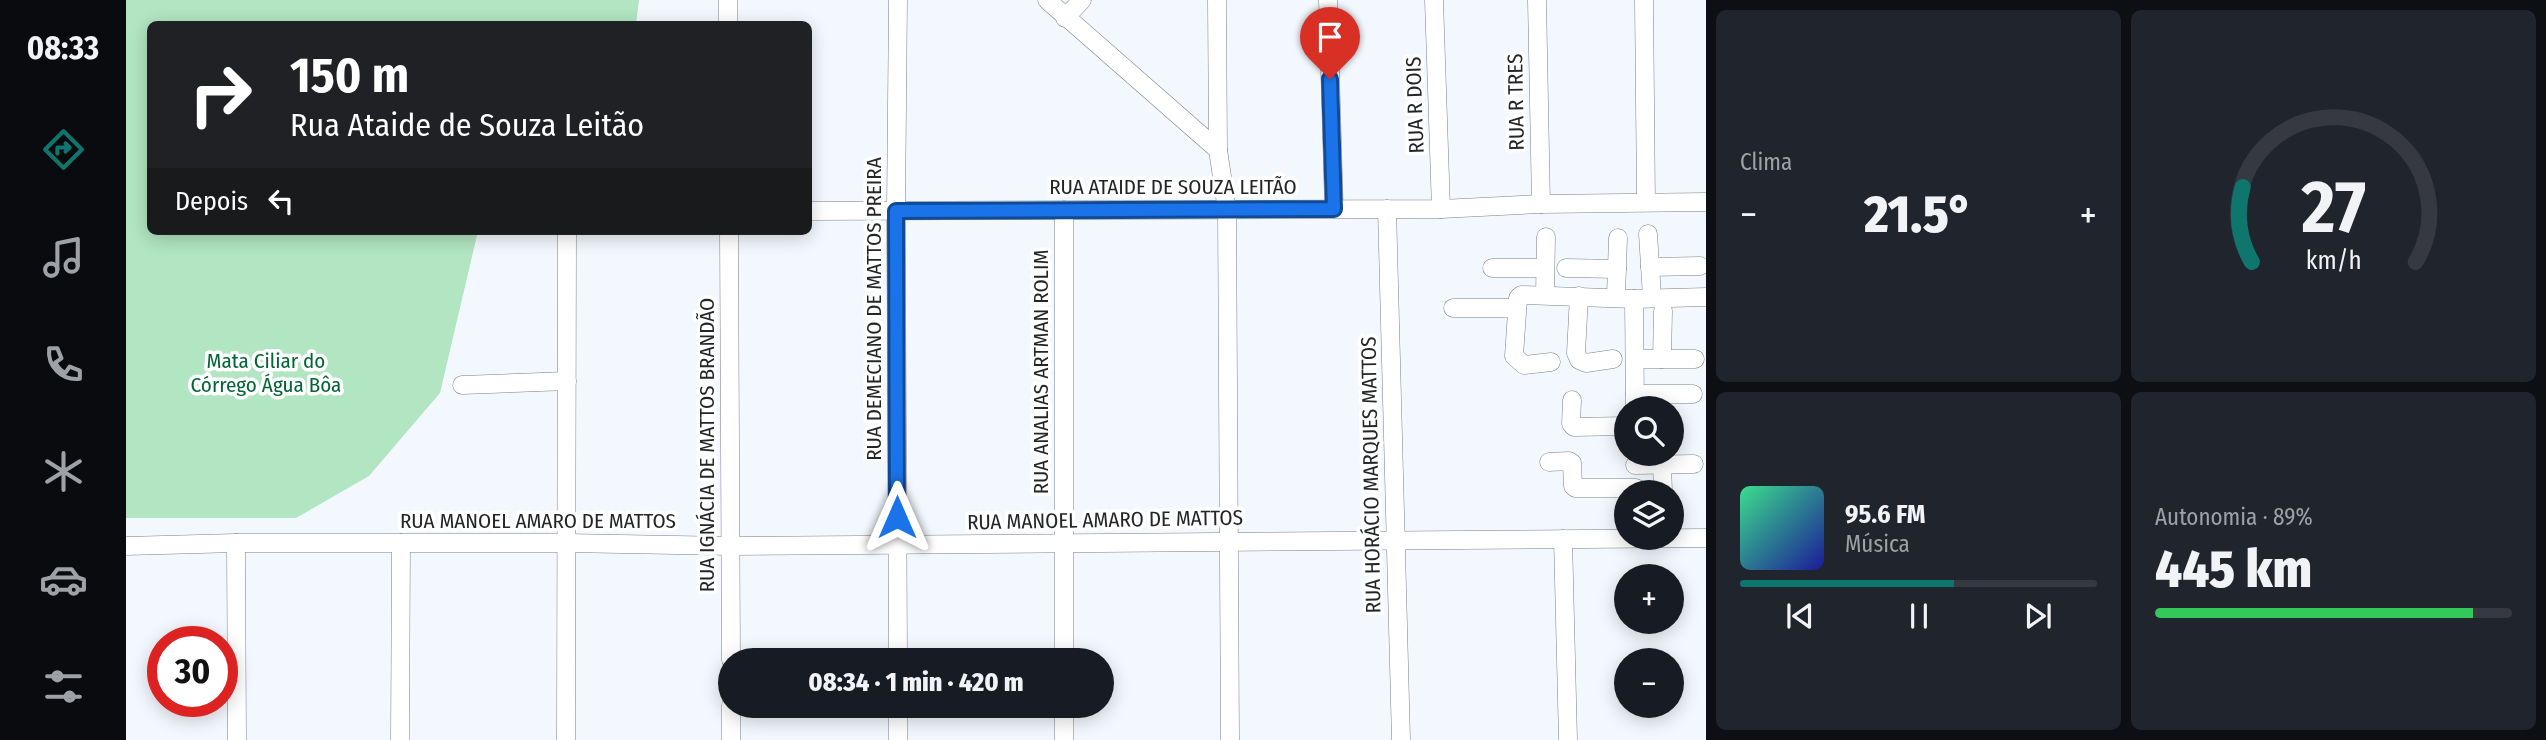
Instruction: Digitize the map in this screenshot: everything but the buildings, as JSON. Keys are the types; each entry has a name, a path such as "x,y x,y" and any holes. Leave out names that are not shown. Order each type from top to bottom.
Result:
{"street":[{"path":"728,0 729,21"},
{"name":"RUA DEMECIANO DE MATTOS PREIRA","path":"898,0 898,648"},
{"path":"1047,0 1218,150"},
{"path":"1065,18 1082,0"},
{"path":"1217,0 1218,150 1227,210 1230,740"},
{"path":"1328,0 1334,209"},
{"name":"RUA R DOIS","path":"1434,0 1441,209"},
{"name":"RUA R TRES","path":"1537,0 1541,204"},
{"path":"1644,0 1646,202"},
{"name":"RUA ATAIDE DE SOUZA LEITÃO","path":"812,211 1441,209 1541,204 1706,202"},
{"name":"RUA HORÁCIO MARQUES MATTOS","path":"1387,209 1401,740"},
{"name":"RUA ANALIAS ARTMAN ROLIM","path":"1064,210 1064,648"},
{"path":"1635,396 1635,359 1641,301 1650,267 1648,234"},
{"path":"566,740 567,235"},
{"name":"RUA IGNÁCIA DE MATTOS BRANDÃO","path":"729,235 731,648"},
{"path":"1545,295 1546,237"},
{"path":"1618,238 1616,269 1641,301 1662,359"},
{"path":"1650,267 1700,267"},
{"path":"1492,268 1545,268"},
{"path":"1566,268 1616,269"},
{"path":"1551,362 1524,365 1514,356 1518,298 1521,295 1641,301 1706,297"},
{"path":"1579,296 1579,360 1586,363 1613,359"},
{"path":"1453,308 1517,308"},
{"path":"1635,359 1695,359"},
{"path":"462,385 566,380"},
{"path":"1684,396 1693,394"},
{"path":"1572,400 1574,427 1614,426"},
{"path":"1549,462 1572,463 1575,488 1614,489"},
{"path":"1684,464 1694,464"},
{"name":"RUA MANOEL AMARO DE MATTOS","path":"126,546 236,543 566,543 730,546 1706,538"},
{"path":"1563,539 1568,740"},
{"path":"236,543 237,740"},
{"path":"400,740 401,543"},
{"path":"731,718 731,740"},
{"path":"898,718 898,740"},
{"path":"1064,718 1065,740"}],"green space":[{"name":"Mata Ciliar do Córrego Água Bôa","path":"126,0 639,0 636,21 147,21 147,235 477,235 440,393 369,476 296,518 126,518"}],"route":[{"path":"897,517 896,211 1334,209 1330,79"}]}
